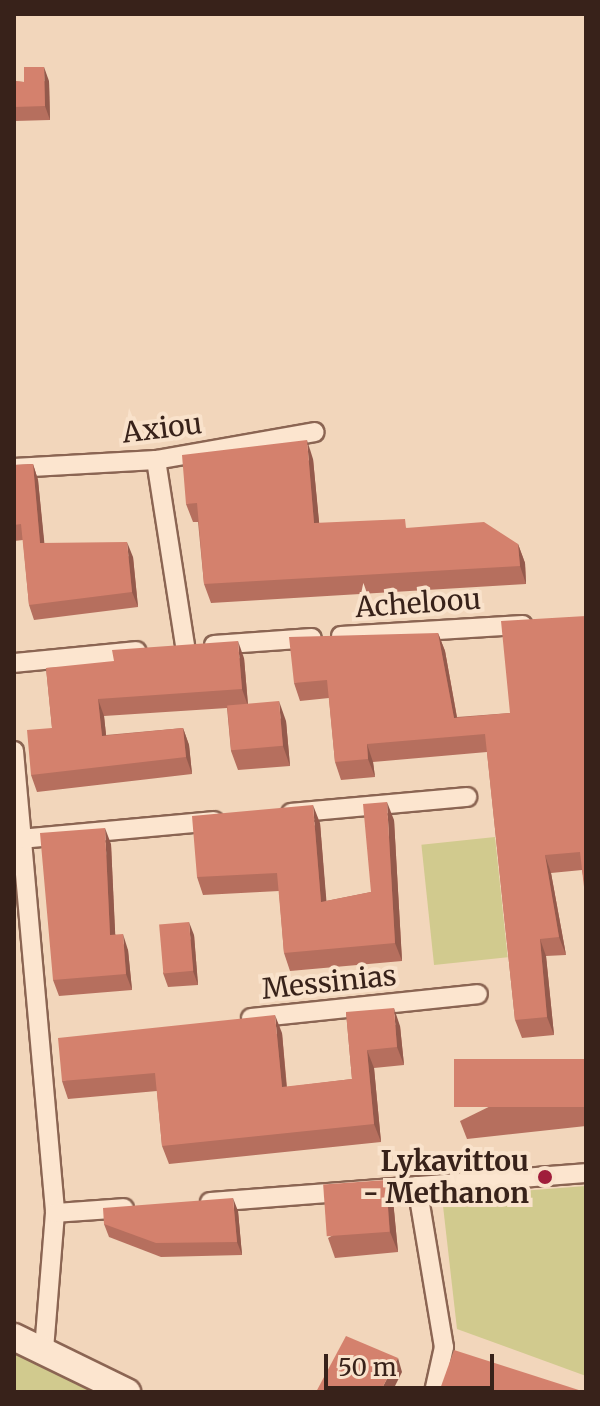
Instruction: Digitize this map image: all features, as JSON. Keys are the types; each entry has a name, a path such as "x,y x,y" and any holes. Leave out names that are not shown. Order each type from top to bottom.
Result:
{"street":[{"name":"Axiou","path":"14,468 156,460 315,432"},
{"path":"156,460 185,646"},
{"name":"Acheloou","path":"14,663 185,646 544,623"},
{"path":"14,751 21,839 50,1040 55,1213 44,1351"},
{"path":"273,815 467,797"},
{"path":"21,839 241,818"},
{"name":"Messinias","path":"232,1020 478,994"},
{"path":"181,1204 586,1173"},
{"path":"417,1186 451,1349 434,1392"},
{"path":"55,1213 150,1206"},
{"path":"14,1337 127,1392"}],"shaded area":[{"path":"495,837 508,957 434,965 421,845"},
{"path":"586,1186 586,1376 457,1329 442,1197"},
{"path":"14,1341 127,1392 14,1392"}],"building":[{"path":"24,67 44,67 45,106 14,107 14,81 24,82"},
{"path":"307,440 314,523 405,519 406,528 484,522 518,544 520,566 204,584 197,503 186,504 182,455"},
{"path":"33,464 40,543 127,542 132,592 29,605 21,524 14,525 14,465"},
{"path":"586,616 586,886 580,852 545,855 559,937 540,939 547,1017 515,1020 485,734 367,744 368,759 335,762 327,680 294,683 289,637 438,633 454,718 510,713 501,621"},
{"path":"238,641 242,689 98,699 102,736 183,728 186,757 31,775 27,730 52,728 46,668 114,661 112,650"},
{"path":"279,701 283,746 231,750 227,706"},
{"path":"387,802 395,943 284,953 277,873 197,877 192,816 313,805 321,902 371,892 363,804"},
{"path":"105,828 110,935 123,934 126,974 53,980 40,833"},
{"path":"189,922 193,971 163,973 159,925"},
{"path":"394,1008 397,1047 367,1050 374,1124 162,1146 155,1073 62,1081 58,1038 275,1015 282,1087 352,1079 346,1012"},
{"path":"454,1059 586,1059 586,1107 454,1107"},
{"path":"386,1180 390,1232 327,1236 323,1184"},
{"path":"233,1198 237,1242 156,1243 104,1224 103,1208"},
{"path":"346,1336 398,1358 380,1392 316,1392"},
{"path":"454,1350 585,1392 439,1392"}],"place":[{"name":"Lykavittou - Methanon","path":"545,1177"}]}
